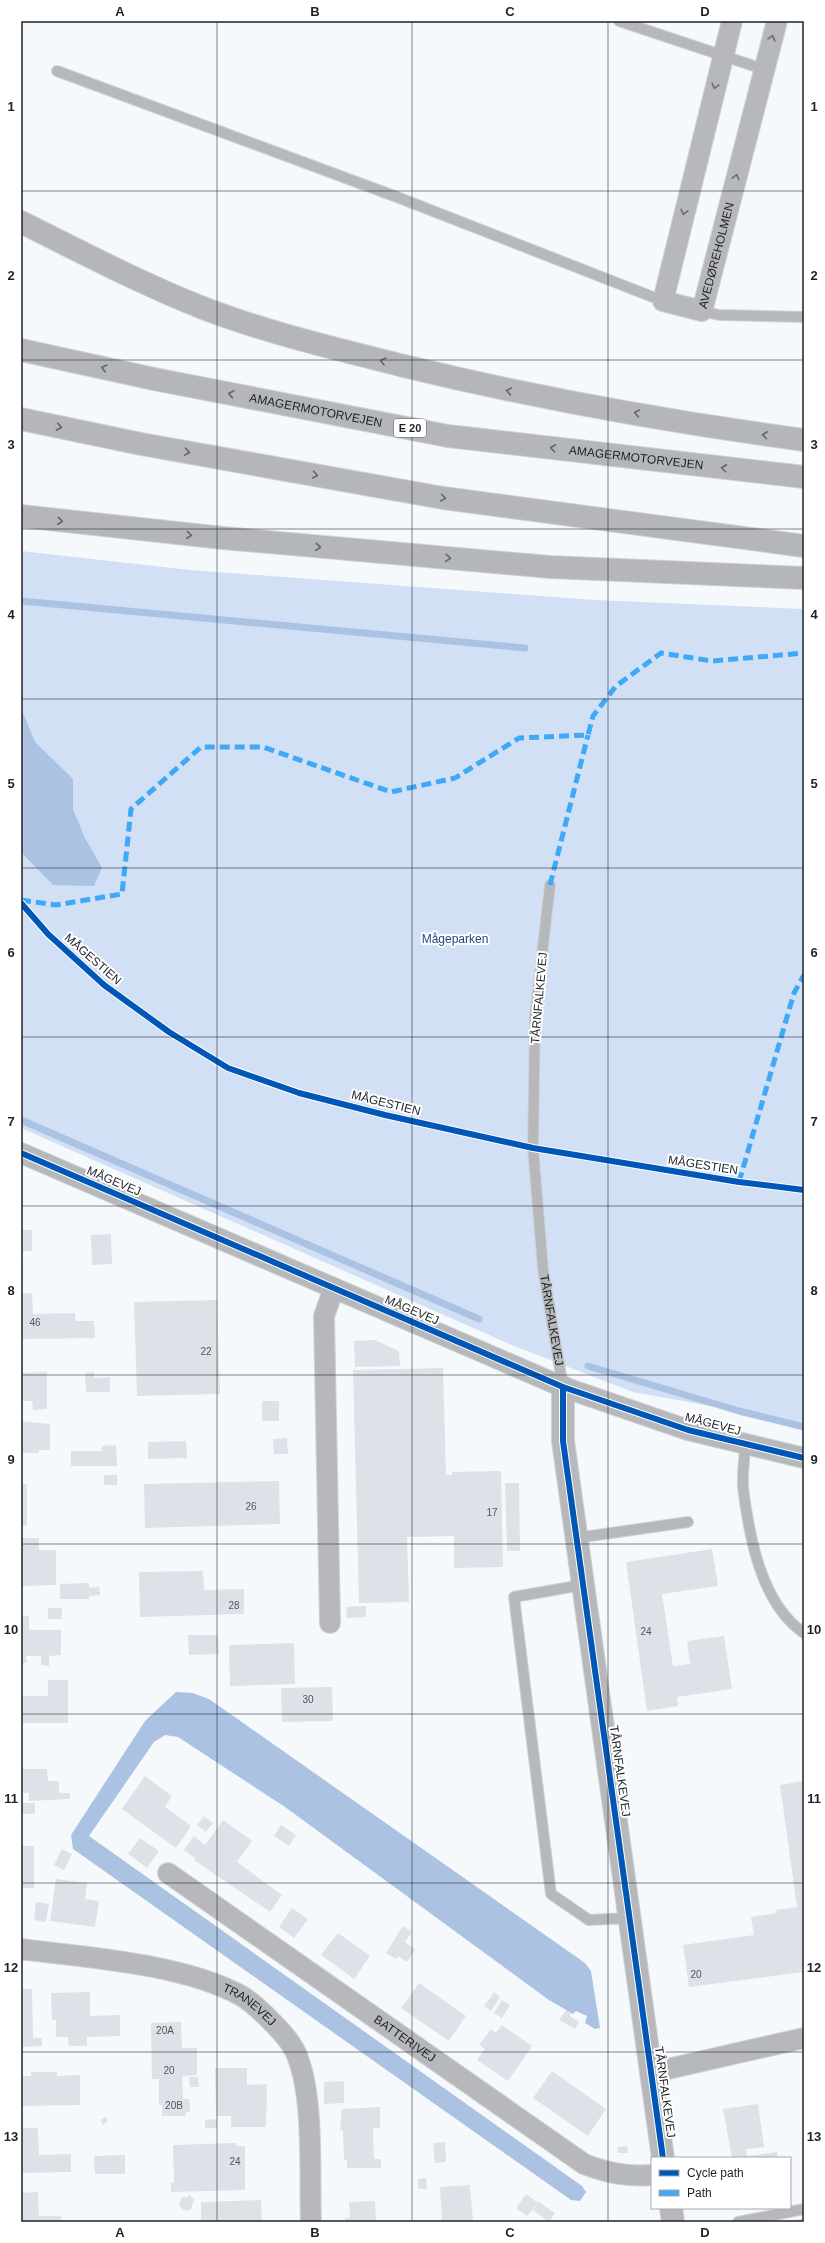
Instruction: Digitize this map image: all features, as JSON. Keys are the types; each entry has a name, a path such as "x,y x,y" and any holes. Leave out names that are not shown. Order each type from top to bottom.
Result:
{"highway":[{"path":"21,222 126,274 204,308 320,345 498,388 740,431 804,440"},
{"name":"AMAGERMOTORVEJEN","path":"21,350 154,379 448,436 804,477"},
{"path":"21,420 141,444 443,498 804,546"},
{"path":"21,516 223,538 550,567 804,578"}],"street":[{"path":"663,301 722,56 732,21"},
{"name":"AVEDØREHOLMEN","path":"663,301 702,311 777,21"},
{"name":"MÅGEVEJ","path":"21,1153 563,1387 688,1430 804,1458"},
{"path":"330,1623 324,1316 334,1288"},
{"name":"TÅRNFALKEVEJ","path":"563,1387 563,1441 663,2157"},
{"name":"BATTERIVEJ","path":"168,1873 584,2164 609,2173 631,2176 651,2175"},
{"name":"TRANEVEJ","path":"21,1948 178,1973 213,1983 241,1995 264,2013 281,2031 295,2050 303,2077 308,2106 311,2222"},
{"path":"650,2073 804,2038"},
{"path":"671,2209 673,2222"}],"lane":[{"path":"619,21 644,26 722,56 764,69"},
{"path":"57,71 397,197 663,301"},
{"path":"702,311 719,315 804,317"},
{"name":"TÅRNFALKEVEJ","path":"550,885 535,1016 533,1148 542,1269 563,1387"},
{"path":"746,1444 743,1486 759,1571 780,1610 794,1626 804,1633"},
{"path":"576,1538 688,1522"},
{"path":"582,1585 514,1597 551,1894 589,1920 629,1918"},
{"path":"738,2222 804,2209"}],"green space":[{"name":"Mågeparken","path":"21,551 190,570 595,600 804,609 804,1423 633,1392 514,1346 21,1128"}],"shaded area":[{"path":"21,708 35,742 73,779 73,809 84,836 102,868 94,886 53,885 21,852"},
{"path":"176,1692 193,1693 209,1699 585,1963 591,1971 600,2028 595,2029 585,2023 587,2016 576,2011 573,2014 549,2000 285,1807 178,1737 165,1735 154,1742 89,1836 582,2186 586,2192 580,2201 571,2200 73,1849 71,1835 145,1721"}],"building":[{"path":"21,1230 32,1230 32,1251 22,1251 23,1278 21,1278"},
{"path":"111,1234 112,1264 92,1265 91,1235"},
{"path":"32,1293 33,1314 75,1313 75,1321 94,1321 95,1338 21,1339 21,1294"},
{"path":"217,1300 220,1394 137,1396 134,1302"},
{"path":"375,1340 399,1351 400,1366 355,1367 354,1341"},
{"path":"443,1368 446,1475 452,1475 452,1472 501,1471 503,1567 454,1568 454,1536 407,1537 409,1602 359,1603 353,1370"},
{"path":"47,1372 47,1409 33,1410 32,1401 21,1401 21,1373"},
{"path":"94,1372 94,1378 110,1377 110,1392 86,1392 85,1373"},
{"path":"262,1401 279,1401 279,1421 262,1421"},
{"path":"21,1421 50,1424 50,1450 39,1450 39,1453 21,1453"},
{"path":"287,1438 288,1454 274,1454 273,1439"},
{"path":"186,1441 187,1458 148,1459 148,1442"},
{"path":"116,1445 117,1466 71,1466 71,1451 102,1451 102,1446"},
{"path":"104,1475 117,1475 117,1485 104,1485"},
{"path":"279,1481 280,1524 145,1528 144,1484"},
{"path":"505,1483 519,1483 520,1551 507,1551"},
{"path":"21,1484 27,1484 27,1526 21,1526"},
{"path":"21,1538 39,1538 39,1550 56,1550 56,1585 21,1586"},
{"path":"712,1549 718,1586 662,1594 673,1666 690,1664 687,1641 724,1636 732,1689 677,1697 678,1706 647,1711 626,1562"},
{"path":"203,1571 204,1590 244,1589 244,1614 140,1617 139,1572"},
{"path":"89,1583 89,1588 99,1587 100,1595 89,1596 89,1599 60,1599 60,1584"},
{"path":"366,1606 366,1617 347,1618 346,1607"},
{"path":"48,1608 62,1608 62,1619 48,1619"},
{"path":"21,1616 29,1616 29,1630 61,1630 61,1655 49,1656 49,1666 41,1665 41,1656 26,1656 27,1663 21,1663"},
{"path":"188,1635 218,1635 219,1654 189,1655"},
{"path":"294,1643 295,1684 230,1686 229,1645"},
{"path":"48,1680 68,1680 68,1723 21,1723 21,1696 48,1696"},
{"path":"332,1687 333,1721 282,1722 281,1688"},
{"path":"21,1769 47,1769 48,1781 59,1781 59,1793 70,1793 70,1799 29,1801 29,1793 21,1793"},
{"path":"145,1776 172,1796 165,1807 191,1826 176,1848 122,1809"},
{"path":"804,1781 804,1972 689,1987 683,1945 754,1935 751,1917 777,1913 776,1910 797,1907 780,1785"},
{"path":"21,1803 35,1803 35,1814 21,1814"},
{"path":"204,1816 213,1823 206,1832 197,1825"},
{"path":"223,1820 252,1841 237,1862 282,1895 270,1912 194,1860 195,1858 184,1850 194,1836 205,1845"},
{"path":"281,1825 296,1835 289,1846 274,1836"},
{"path":"140,1838 159,1851 147,1868 128,1854"},
{"path":"21,1846 34,1846 34,1888 21,1888"},
{"path":"62,1849 72,1854 64,1870 54,1865"},
{"path":"56,1879 87,1883 85,1899 99,1901 95,1927 50,1921"},
{"path":"36,1902 49,1904 46,1922 34,1920"},
{"path":"292,1908 308,1919 294,1938 279,1927"},
{"path":"403,1926 412,1932 405,1942 415,1950 407,1962 398,1956 396,1959 386,1953"},
{"path":"338,1933 370,1956 354,1979 321,1955"},
{"path":"419,1983 466,2016 449,2041 401,2008"},
{"path":"21,1989 32,1989 33,2038 42,2038 42,2046 21,2047"},
{"path":"90,1992 90,2016 120,2015 120,2036 87,2037 87,2046 69,2046 68,2037 56,2037 56,2020 52,2020 51,1993"},
{"path":"494,1992 500,1997 491,2011 484,2006"},
{"path":"502,2000 510,2005 502,2018 494,2013"},
{"path":"566,2010 571,2013 570,2016 579,2022 575,2029 559,2020"},
{"path":"181,2022 182,2048 197,2048 197,2075 182,2076 183,2099 189,2099 190,2112 186,2112 186,2116 162,2116 162,2105 159,2105 159,2079 152,2079 151,2023"},
{"path":"502,2025 532,2046 508,2081 477,2060 485,2049 479,2045 491,2029 496,2033"},
{"path":"215,2068 247,2068 247,2085 267,2084 266,2127 231,2127 231,2116 216,2116"},
{"path":"552,2071 606,2109 588,2136 533,2098"},
{"path":"31,2072 57,2072 57,2076 80,2075 80,2105 21,2106 21,2076 31,2076"},
{"path":"189,2077 198,2077 199,2087 190,2087"},
{"path":"344,2081 344,2103 324,2104 324,2082"},
{"path":"758,2104 764,2147 746,2149 747,2156 777,2152 778,2157 732,2157 723,2109"},
{"path":"380,2107 380,2128 373,2128 374,2159 381,2159 381,2168 347,2168 347,2160 344,2160 343,2130 340,2130 342,2109"},
{"path":"21,2115 23,2115 23,2125 21,2125"},
{"path":"105,2117 108,2121 103,2125 100,2120"},
{"path":"217,2119 217,2128 205,2128 205,2120"},
{"path":"21,2128 38,2128 39,2155 71,2154 71,2172 21,2173"},
{"path":"445,2142 446,2162 435,2163 433,2143"},
{"path":"236,2143 236,2146 245,2146 245,2190 171,2192 171,2183 174,2182 173,2145"},
{"path":"627,2146 628,2153 618,2153 618,2147"},
{"path":"125,2155 125,2174 95,2174 94,2156"},
{"path":"426,2178 427,2189 418,2189 418,2179"},
{"path":"470,2185 473,2222 442,2222 440,2187"},
{"path":"38,2192 39,2216 61,2216 61,2222 21,2222 21,2193"},
{"path":"189,2194 195,2200 191,2209 186,2211 181,2208 179,2204 182,2197 188,2197"},
{"path":"526,2194 538,2203 527,2216 516,2208"},
{"path":"261,2200 262,2222 201,2222 201,2202"},
{"path":"375,2201 376,2222 345,2222 345,2218 350,2218 349,2202"},
{"path":"539,2202 555,2213 549,2222 533,2210"},
{"path":"804,2218 804,2222 791,2222 791,2221"}],"waterway":[{"path":"21,601 525,648"},
{"path":"21,1120 479,1319"},
{"path":"588,1366 739,1411 804,1427"}],"marked path":[{"path":"21,900 56,905 122,894 131,809 201,747 263,747 391,792 455,778 519,738 588,735 593,716 616,686 661,653 712,661 804,653"},
{"path":"550,885 588,735"},
{"path":"739,1182 794,993 804,975"}],"cycle path":[{"name":"MÅGESTIEN","path":"21,903 48,934 104,985 169,1032 228,1068 299,1093 385,1115 533,1148 739,1182 804,1190"},
{"path":"21,1153 563,1387 688,1430 804,1458"},
{"path":"563,1387 563,1441 663,2157"}]}
